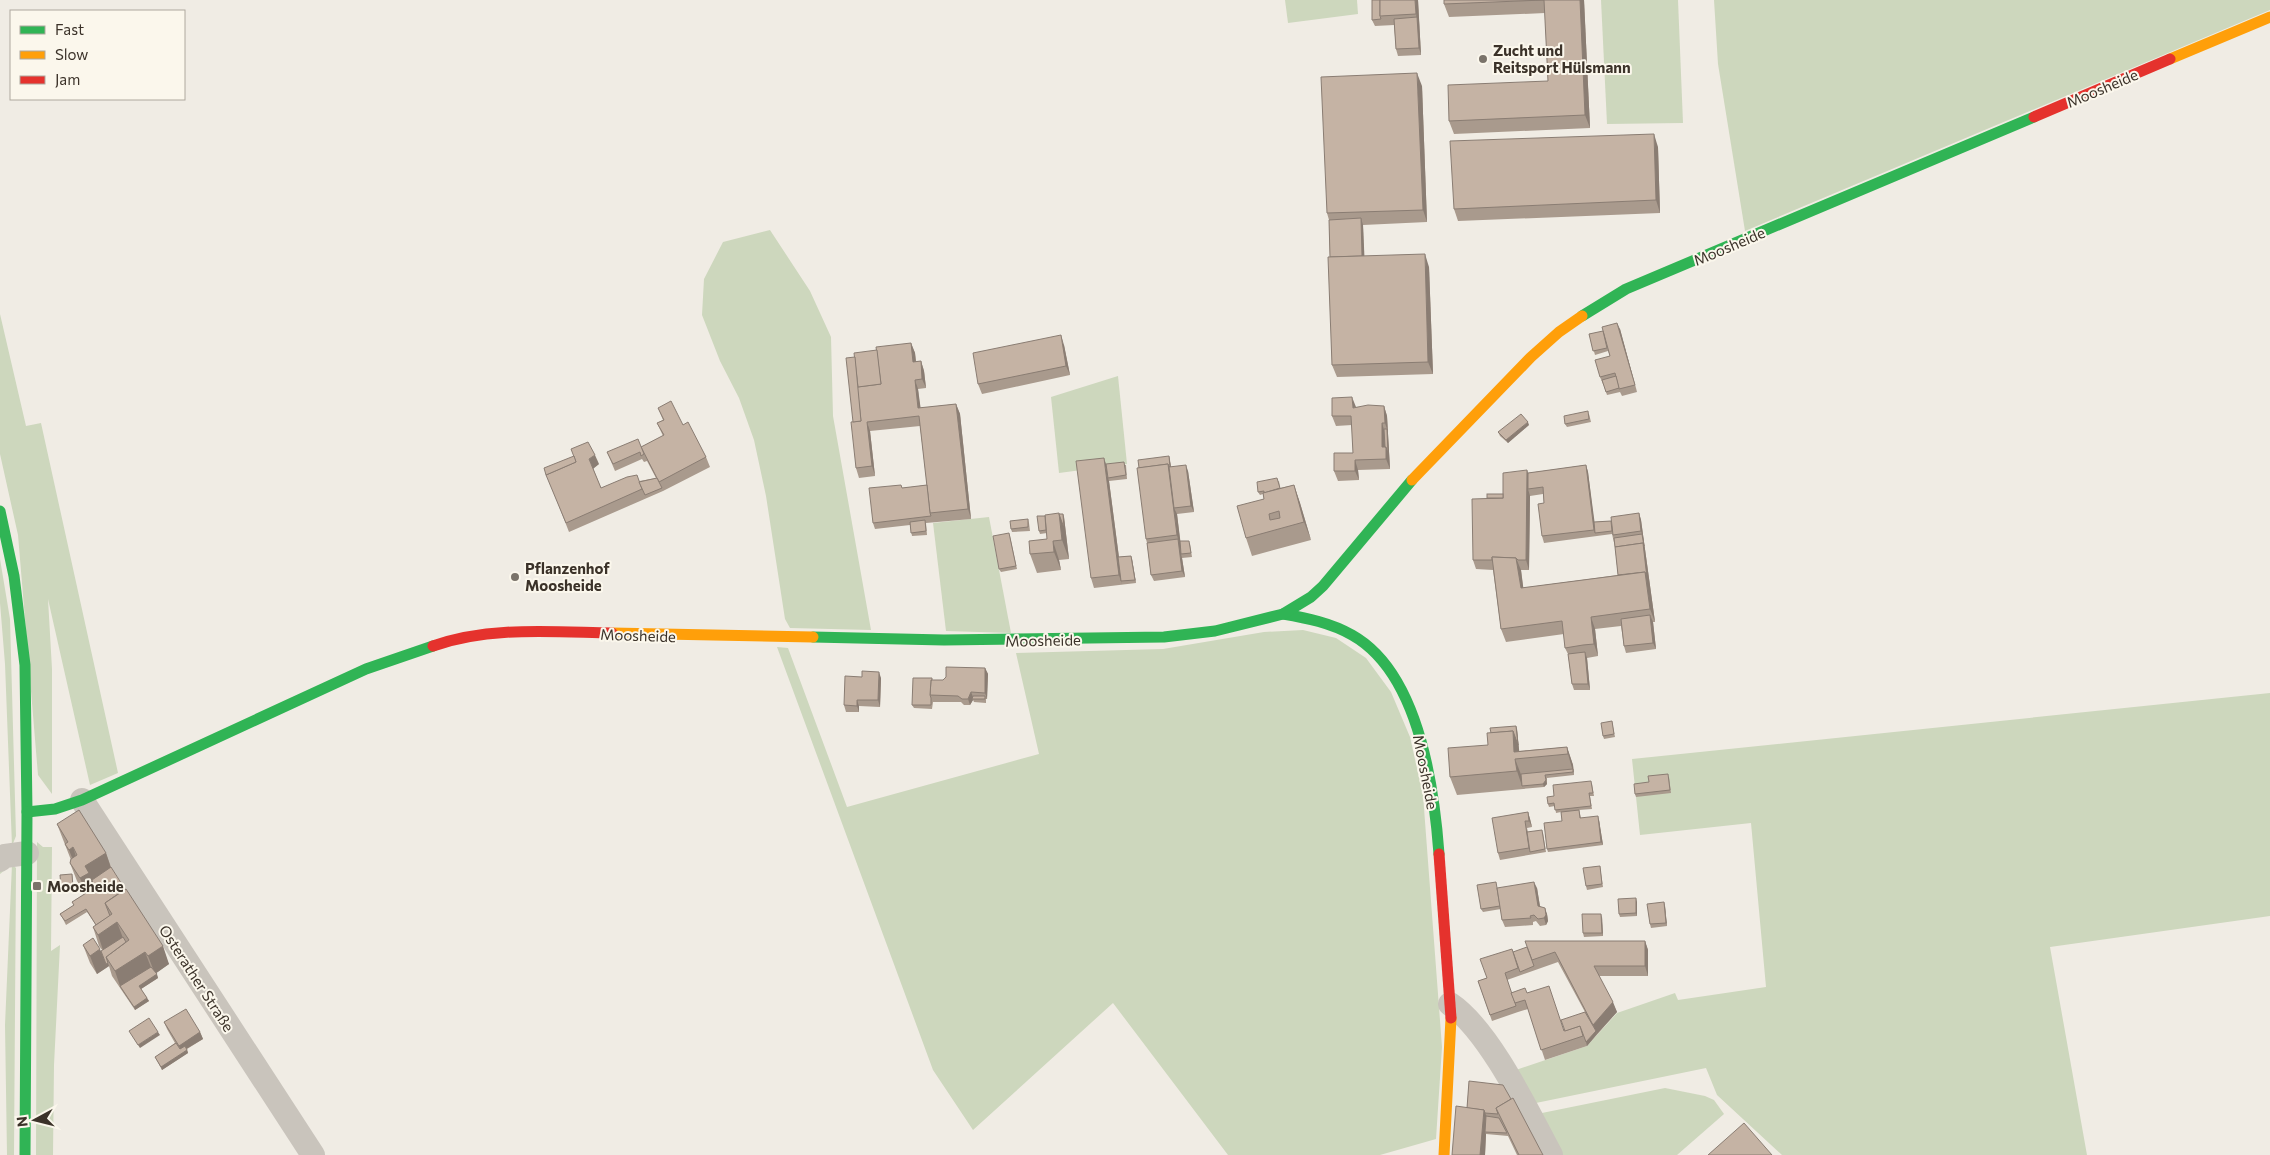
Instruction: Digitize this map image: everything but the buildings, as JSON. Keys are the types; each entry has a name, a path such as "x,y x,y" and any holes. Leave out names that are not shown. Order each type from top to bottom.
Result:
{"street":[{"name":"Moosheide","path":"27,812 56,809 82,800 366,669 458,637 540,632 952,640 1125,639 1196,634 1283,614 1311,597 1323,586 1420,470 1530,357 1554,336 1606,300 1626,289 2270,16"},
{"path":"0,511 14,576 25,665 27,812 25,1155"},
{"name":"Moosheide","path":"1283,614 1333,625 1364,642 1392,675 1415,721 1433,800 1447,943 1450,1063 1444,1155"},
{"name":"Osterather Straße","path":"82,800 313,1155"},
{"path":"0,860 4,856 27,853"},
{"path":"1450,1004 1468,1018 1480,1034 1551,1155"}],"green space":[{"path":"1285,0 1357,0 1358,14 1288,23"},
{"path":"1601,0 1678,0 1683,123 1607,124"},
{"path":"1714,0 2270,0 2270,10 1745,231 1718,64"},
{"path":"770,230 810,291 831,337 833,416 871,630 790,628 785,619 766,496 754,440 739,398 720,361 702,315 704,279 723,242"},
{"path":"0,314 26,426 41,423 118,773 90,785 48,599 52,669 52,794 38,775 18,535 0,454"},
{"path":"1118,376 1127,464 1059,473 1051,397"},
{"path":"989,517 1011,633 946,631 933,523"},
{"path":"0,559 10,619 16,836 12,846 5,664 0,603"},
{"path":"1303,630 1336,638 1366,658 1391,692 1410,737 1423,795 1442,1047 1436,1139 1380,1155 1228,1155 1113,1003 973,1130 933,1070 777,647 788,648 847,807 1039,754 1016,653 1163,649 1264,632"},
{"path":"2270,693 2270,916 2050,947 2087,1155 1782,1155 1717,1095 1706,1068 1531,1104 1510,1072 1587,1046 1617,1013 1675,993 1678,1000 1766,987 1751,823 1640,835 1632,759"},
{"path":"37,842 43,847 52,847 51,951 60,945 54,1065 53,1155 36,1155"},
{"path":"12,864 16,868 14,1155 7,1155 5,1025"},
{"path":"12,864 0,874 0,867"},
{"path":"1665,1088 1705,1096 1714,1100 1724,1114 1677,1155 1557,1155 1537,1114"}],"traffic: fast":[{"path":"1582,316 1626,289 2034,117"},
{"path":"813,637 944,640 1164,637 1215,631 1283,614 1311,597 1323,586 1412,480"},
{"path":"0,511 14,576 25,665 27,812 25,1155"},
{"path":"1283,614 1319,621 1352,635 1374,652 1393,675 1407,702 1427,764 1433,796 1439,854"},
{"path":"27,812 55,809 82,800 366,669 433,646"}],"traffic: slow":[{"path":"2170,59 2270,17"},
{"path":"1412,480 1531,357 1559,332 1582,316"},
{"path":"612,633 813,637"},
{"path":"1444,1155 1451,1018"}],"traffic: jam":[{"path":"2034,117 2170,59"},
{"path":"433,646 476,635 499,633 544,631 612,633"},
{"path":"1439,854 1451,1018"}],"place":[{"name":"Zucht und Reitsport Hülsmann","path":"1483,59"},
{"name":"Pflanzenhof Moosheide","path":"515,577"},
{"name":"Moosheide","path":"37,886"}]}
